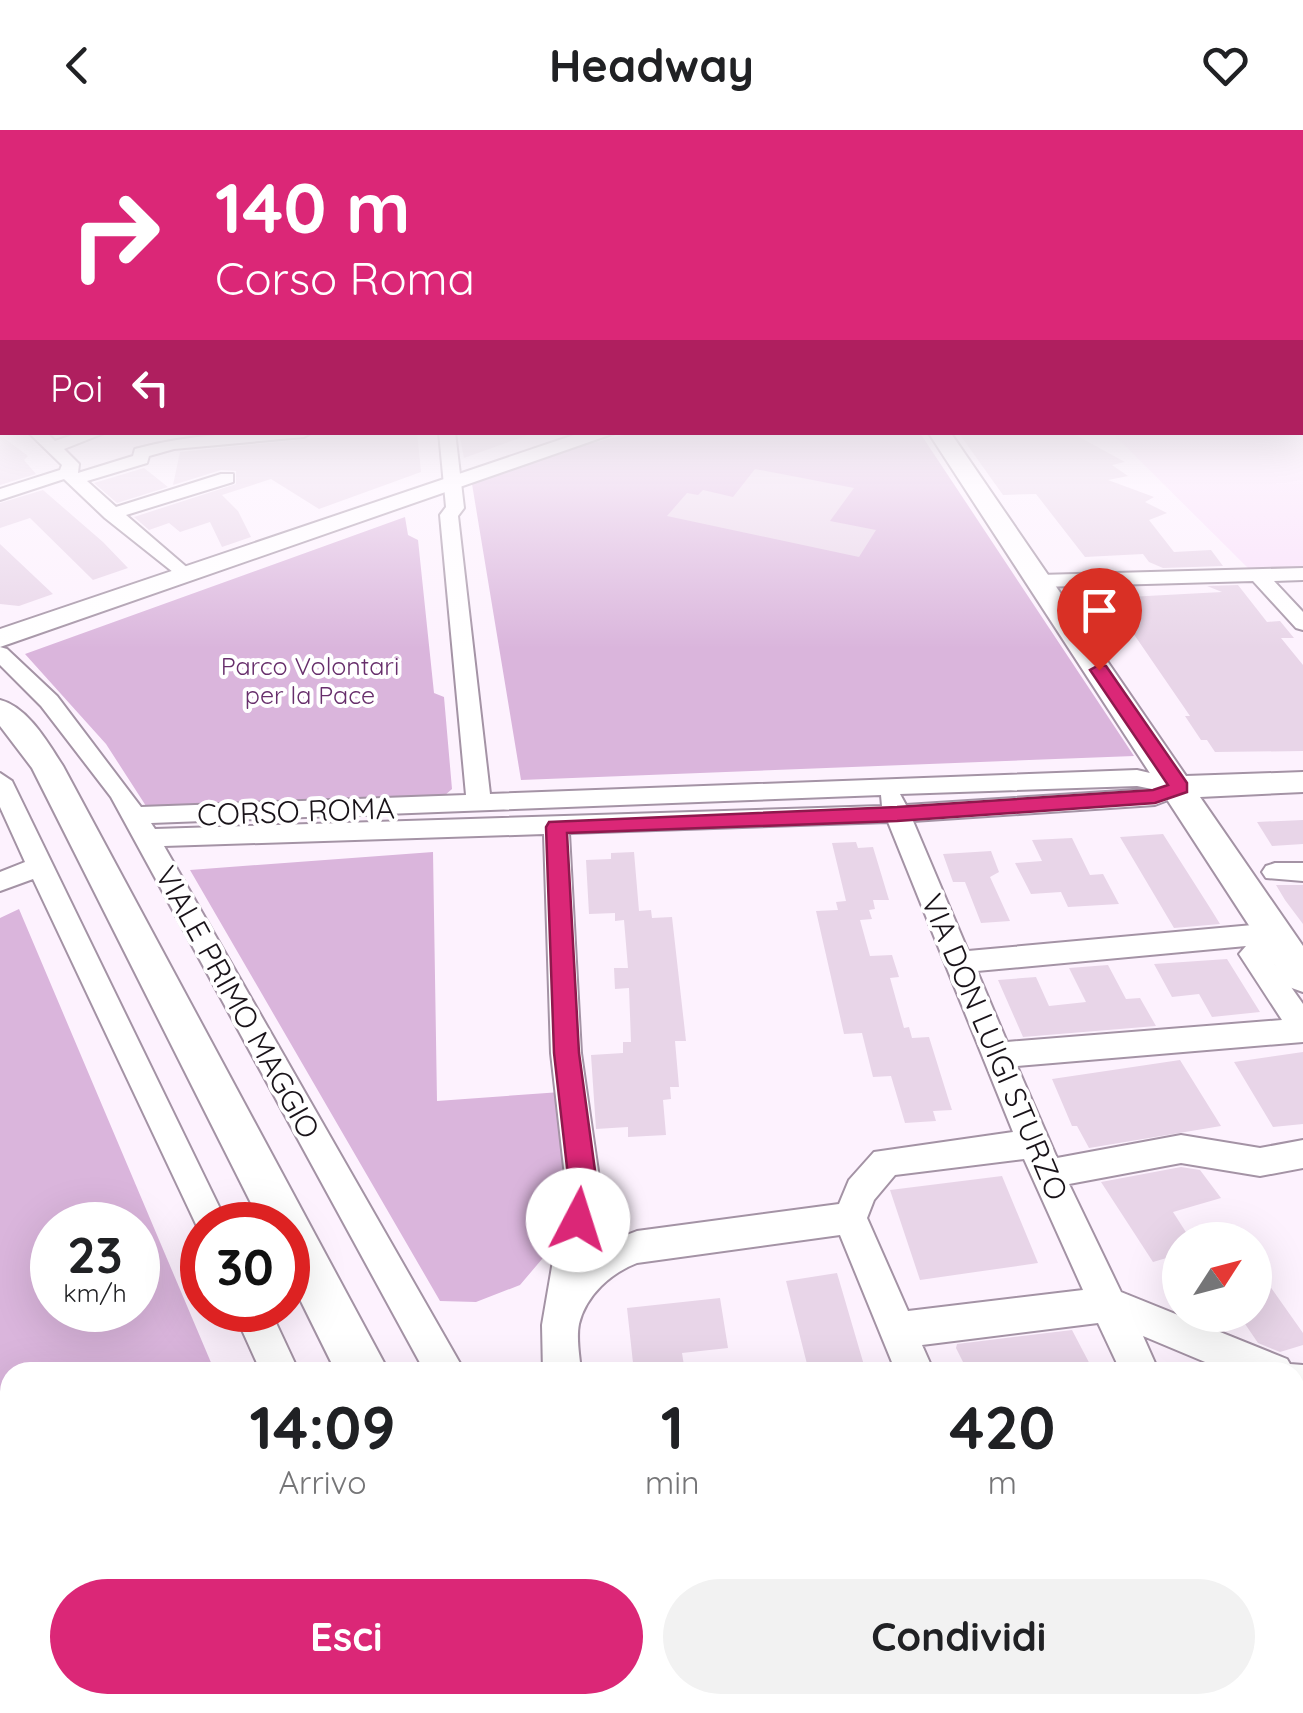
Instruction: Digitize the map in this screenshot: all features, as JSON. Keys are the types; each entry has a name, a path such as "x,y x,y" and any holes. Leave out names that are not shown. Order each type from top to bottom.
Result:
{"main road":[{"path":"0,638 391,502"},
{"path":"986,502 1288,954"},
{"name":"VIALE PRIMO MAGGIO","path":"0,709 18,725 47,766 274,1202"},
{"name":"CORSO ROMA","path":"1180,787 1303,782"},
{"name":"VIALE PRIMO MAGGIO","path":"310,1270 358,1362"}],"street":[{"path":"98,502 183,574"},
{"path":"111,514 150,502"},
{"path":"441,502 448,515 482,815"},
{"path":"1039,581 1303,574"},
{"path":"1258,575 1303,624"},
{"name":"VIALE PRIMO MAGGIO","path":"0,653 50,701 101,762 440,1362"},
{"path":"0,782 200,1202"},
{"name":"CORSO ROMA","path":"140,827 892,801 1155,797 1180,787"},
{"name":"CORSO ROMA","path":"482,815 556,827 892,801"},
{"name":"VIA DON LUIGI STURZO","path":"892,801 1041,1159 1135,1362"},
{"path":"556,827 566,1053 583,1185 560,1325 562,1362"},
{"path":"0,882 42,865"},
{"path":"1275,872 1303,872"},
{"path":"997,1055 1303,1029 1253,954 1288,954"},
{"path":"958,962 1288,954"},
{"path":"911,1362 850,1218 862,1191 886,1162 1041,1159 1181,1149 1260,1162 1303,1154"},
{"path":"560,1325 578,1286 603,1260 636,1246 850,1218"},
{"path":"897,1330 1107,1304 1249,1362"},
{"path":"261,1332 275,1362"}],"shaded area":[{"path":"1181,502 1303,502 1303,567 1249,569"}],"green space":[{"path":"475,502 966,502 1134,756 521,780"},
{"name":"Parco Volontari per la Pace","path":"405,517 408,535 418,540 434,693 444,697 452,789 444,796 146,806 106,744 25,654"},
{"path":"433,852 437,1101 561,1092 569,1203 548,1252 520,1285 476,1302 440,1301 190,870"},
{"path":"19,909 143,1202 30,1202 30,1332 160,1332 160,1242 180,1289 180,1332 198,1332 211,1362 0,1362 0,918"}],"building":[{"path":"57,502 128,568 93,580 30,518 0,528 0,503"},
{"path":"181,502 229,502 251,537 222,547 210,522 180,532 169,523 149,530 134,517"},
{"path":"308,502 339,502 319,509"},
{"path":"679,502 844,502 830,521 876,530 859,557 667,516"},
{"path":"1042,502 1145,502 1167,513 1149,520 1174,552 1211,550 1223,566 1163,568 1149,562 1143,554 1085,557"},
{"path":"0,544 53,594 19,606 0,604"},
{"path":"1238,585 1267,622 1280,621 1294,638 1281,638 1303,665 1303,751 1215,752 1207,740 1201,740 1185,716 1190,716 1109,598 1222,592 1207,586"},
{"path":"1303,820 1303,844 1272,846 1257,822"},
{"path":"1163,834 1220,924 1174,928 1120,837"},
{"path":"1072,838 1090,875 1103,874 1119,904 1068,907 1061,892 1031,894 1015,863 1042,861 1032,840"},
{"path":"856,842 858,848 873,847 889,900 873,900 875,909 869,910 872,919 860,920 870,956 892,955 899,977 890,978 904,1028 909,1027 912,1038 929,1037 952,1110 933,1111 936,1121 905,1123 891,1076 873,1077 862,1033 844,1034 816,911 838,910 836,902 846,901 832,843"},
{"path":"991,851 999,872 990,877 1010,921 981,923 965,882 953,882 943,854"},
{"path":"634,852 639,911 651,910 652,918 672,917 686,1041 675,1041 679,1087 670,1087 671,1099 663,1100 666,1135 628,1137 628,1127 596,1129 591,1055 623,1053 623,1042 631,1042 629,988 615,989 614,968 628,968 624,920 615,921 615,913 589,914 586,860 611,859 611,853"},
{"path":"1276,885 1303,885 1303,924 1285,900"},
{"path":"1227,959 1260,1012 1212,1017 1199,994 1172,997 1154,964"},
{"path":"1108,965 1126,999 1140,998 1156,1026 1023,1037 998,980 1036,977 1049,1006 1086,1002 1069,968"},
{"path":"1303,1052 1303,1124 1273,1127 1234,1062"},
{"path":"1180,1060 1221,1126 1089,1148 1077,1126 1072,1126 1052,1079"},
{"path":"1181,1167 1200,1170 1221,1198 1173,1212 1179,1222 1162,1222 1162,1259 1153,1262 1101,1182"},
{"path":"1002,1176 1038,1263 920,1280 890,1190"},
{"path":"837,1273 863,1362 806,1362 786,1281"},
{"path":"1272,1289 1303,1333 1303,1345 1280,1352 1258,1343 1251,1332 1272,1332"},
{"path":"720,1298 728,1348 682,1353 683,1362 633,1362 627,1308"},
{"path":"1072,1330 1089,1362 963,1362 957,1344"}],"route":[{"path":"578,1220 583,1185 566,1053 556,827 897,814 1155,797 1180,787 1099,670"}]}
